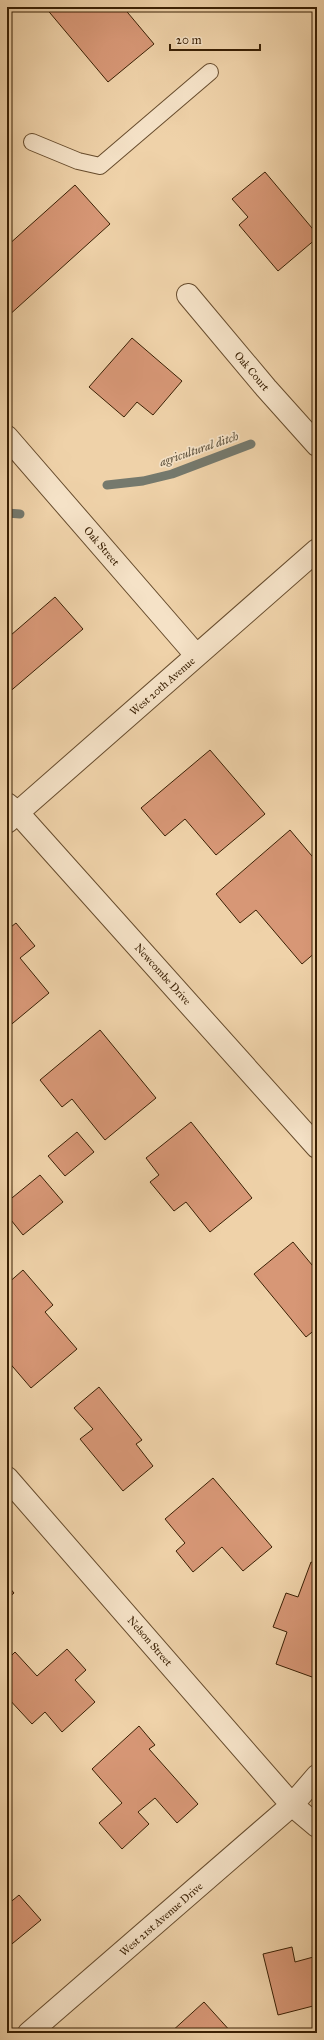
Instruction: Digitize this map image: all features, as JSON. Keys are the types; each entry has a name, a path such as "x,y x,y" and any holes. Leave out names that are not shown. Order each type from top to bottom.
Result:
{"street":[{"name":"Oak Court","path":"188,295 266,388 317,445"},
{"name":"Oak Street","path":"7,437 196,655"},
{"name":"West 20th Avenue","path":"11,813 317,550"},
{"name":"Newcombe Drive","path":"11,813 317,1147"},
{"name":"Nelson Street","path":"7,1478 292,1805 317,1826"},
{"path":"292,1805 317,1776"},
{"name":"West 21st Avenue Drive","path":"29,2033 292,1805"}],"lane":[{"path":"32,142 78,161 100,166 210,72"}],"building":[{"path":"45,7 123,7 154,44 108,82"},
{"path":"265,172 317,234 317,238 278,271 239,225 248,217 232,199"},
{"path":"75,185 110,224 7,317 7,246"},
{"path":"132,338 182,381 153,415 137,402 124,417 89,387"},
{"path":"55,597 83,629 7,694 7,631 11,635"},
{"path":"210,750 265,814 216,855 185,819 165,836 141,808"},
{"path":"290,830 317,862 317,951 302,964 256,910 240,923 216,894"},
{"path":"16,923 35,946 20,958 49,993 7,1028 7,930"},
{"path":"100,1030 156,1098 105,1140 72,1099 62,1107 40,1080"},
{"path":"191,1122 252,1198 210,1232 186,1202 174,1211 150,1182 159,1175 146,1158"},
{"path":"77,1132 94,1152 65,1176 48,1156"},
{"path":"40,1175 63,1202 23,1235 7,1215 7,1202"},
{"path":"293,1242 317,1271 317,1328 306,1337 254,1274"},
{"path":"23,1270 53,1305 45,1312 77,1349 31,1388 7,1360 7,1284"},
{"path":"99,1387 142,1440 136,1444 153,1466 123,1491 80,1439 93,1429 74,1408"},
{"path":"213,1478 272,1547 243,1571 222,1547 193,1572 176,1551 185,1543 165,1519"},
{"path":"311,1562 317,1564 317,1664 312,1677 276,1664 287,1632 273,1627 286,1593 298,1597"},
{"path":"7,1585 14,1593 7,1599"},
{"path":"67,1649 86,1670 75,1680 95,1702 62,1732 45,1712 32,1724 7,1697 7,1660 15,1652 37,1676"},
{"path":"139,1726 155,1745 149,1749 198,1804 177,1823 155,1798 138,1812 149,1824 122,1849 99,1823 122,1803 92,1769"},
{"path":"19,1895 41,1920 7,1948 7,1905"},
{"path":"292,1947 295,1962 317,1956 317,2005 278,2015 263,1954"},
{"path":"204,2002 232,2033 170,2033"}],"waterway":[{"name":"agricultural ditch","path":"107,485 143,481 172,474 251,444"},
{"name":"agricultural ditch","path":"7,513 20,514"}]}
